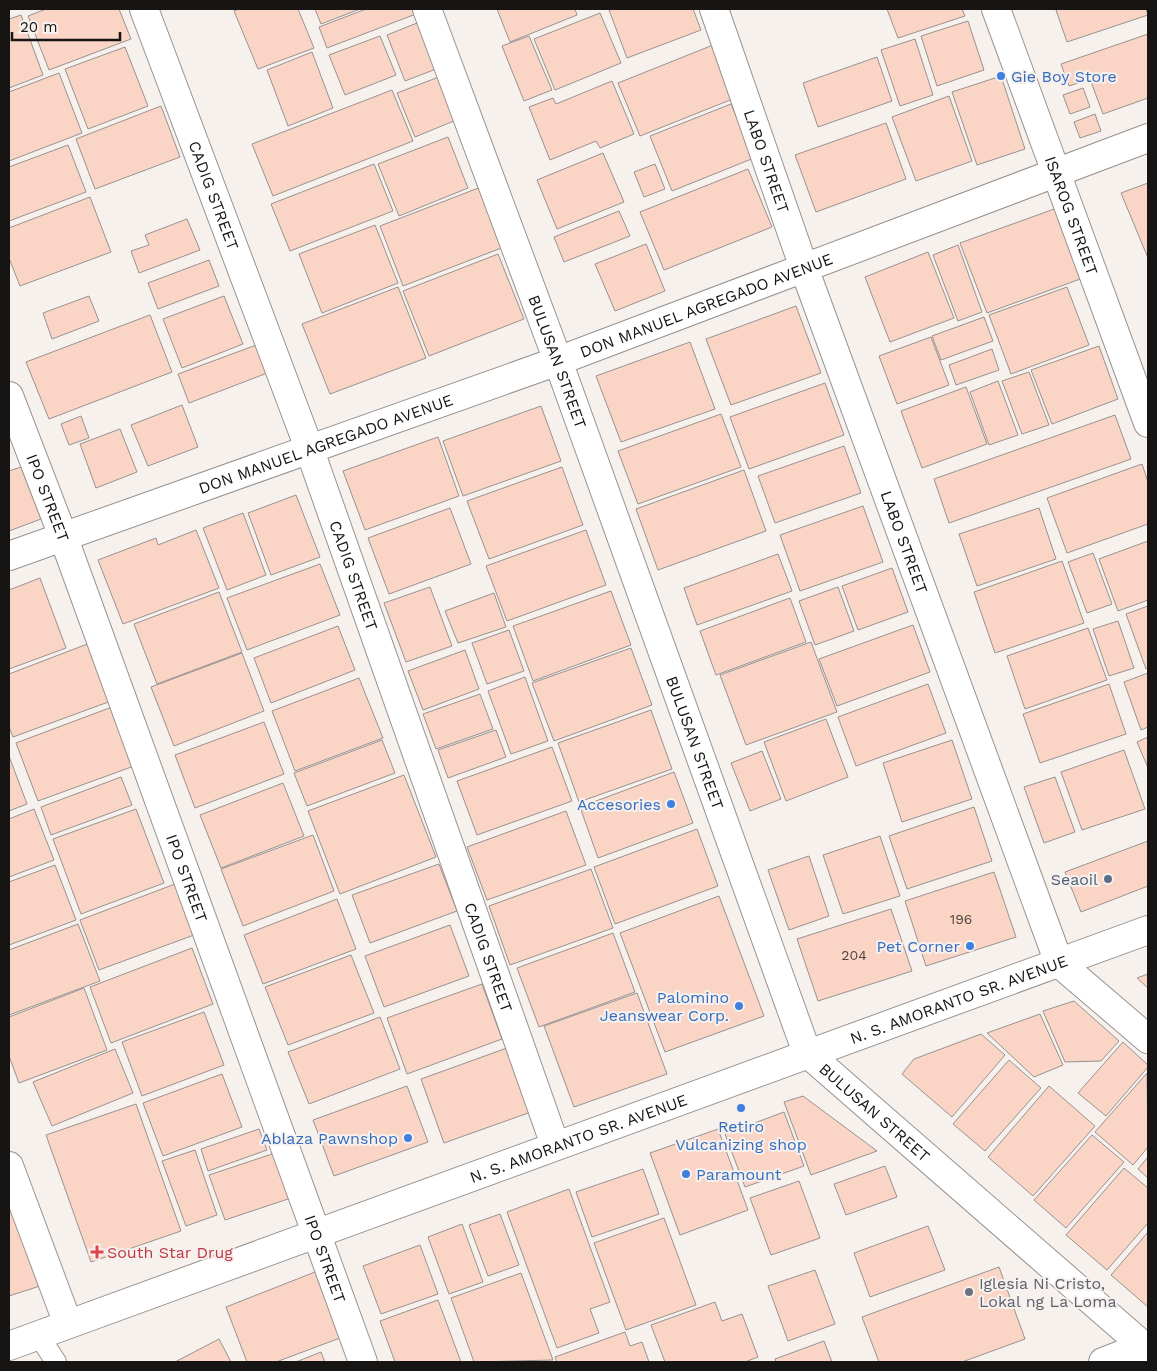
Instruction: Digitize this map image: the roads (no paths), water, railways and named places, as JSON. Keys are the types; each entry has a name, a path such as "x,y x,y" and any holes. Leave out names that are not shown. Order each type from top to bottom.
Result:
{"street":[{"name":"CADIG STREET","path":"144,9 309,448 555,1145"},
{"name":"BULUSAN STREET","path":"427,9 558,361 807,1053 1146,1348"},
{"name":"LABO STREET","path":"714,9 804,268 1058,963 1148,1039"},
{"name":"ISAROG STREET","path":"996,9 1148,423"},
{"name":"DON MANUEL AGREGADO AVENUE","path":"9,556 558,361 1148,138"},
{"name":"IPO STREET","path":"9,396 63,536 363,1362"},
{"name":"N. S. AMORANTO SR. AVENUE","path":"9,1346 1148,930"},
{"path":"9,1166 68,1324"},
{"path":"1102,1362 1146,1348"}],"lane":[{"path":"38,1336 56,1362"}],"place":[{"name":"Gie Boy Store","path":"1001,76"},
{"name":"Accesories","path":"671,804"},
{"name":"Seaoil","path":"1108,879"},
{"name":"Pet Corner","path":"970,946"},
{"name":"Palomino Jeanswear Corp.","path":"739,1006"},
{"name":"Retiro Vulcanizing shop","path":"741,1108"},
{"name":"Ablaza Pawnshop","path":"408,1138"},
{"name":"Paramount","path":"686,1174"},
{"name":"South Star Drug","path":"97,1252"},
{"name":"Iglesia Ni Cristo, Lokal ng La Loma","path":"969,1292"}]}
